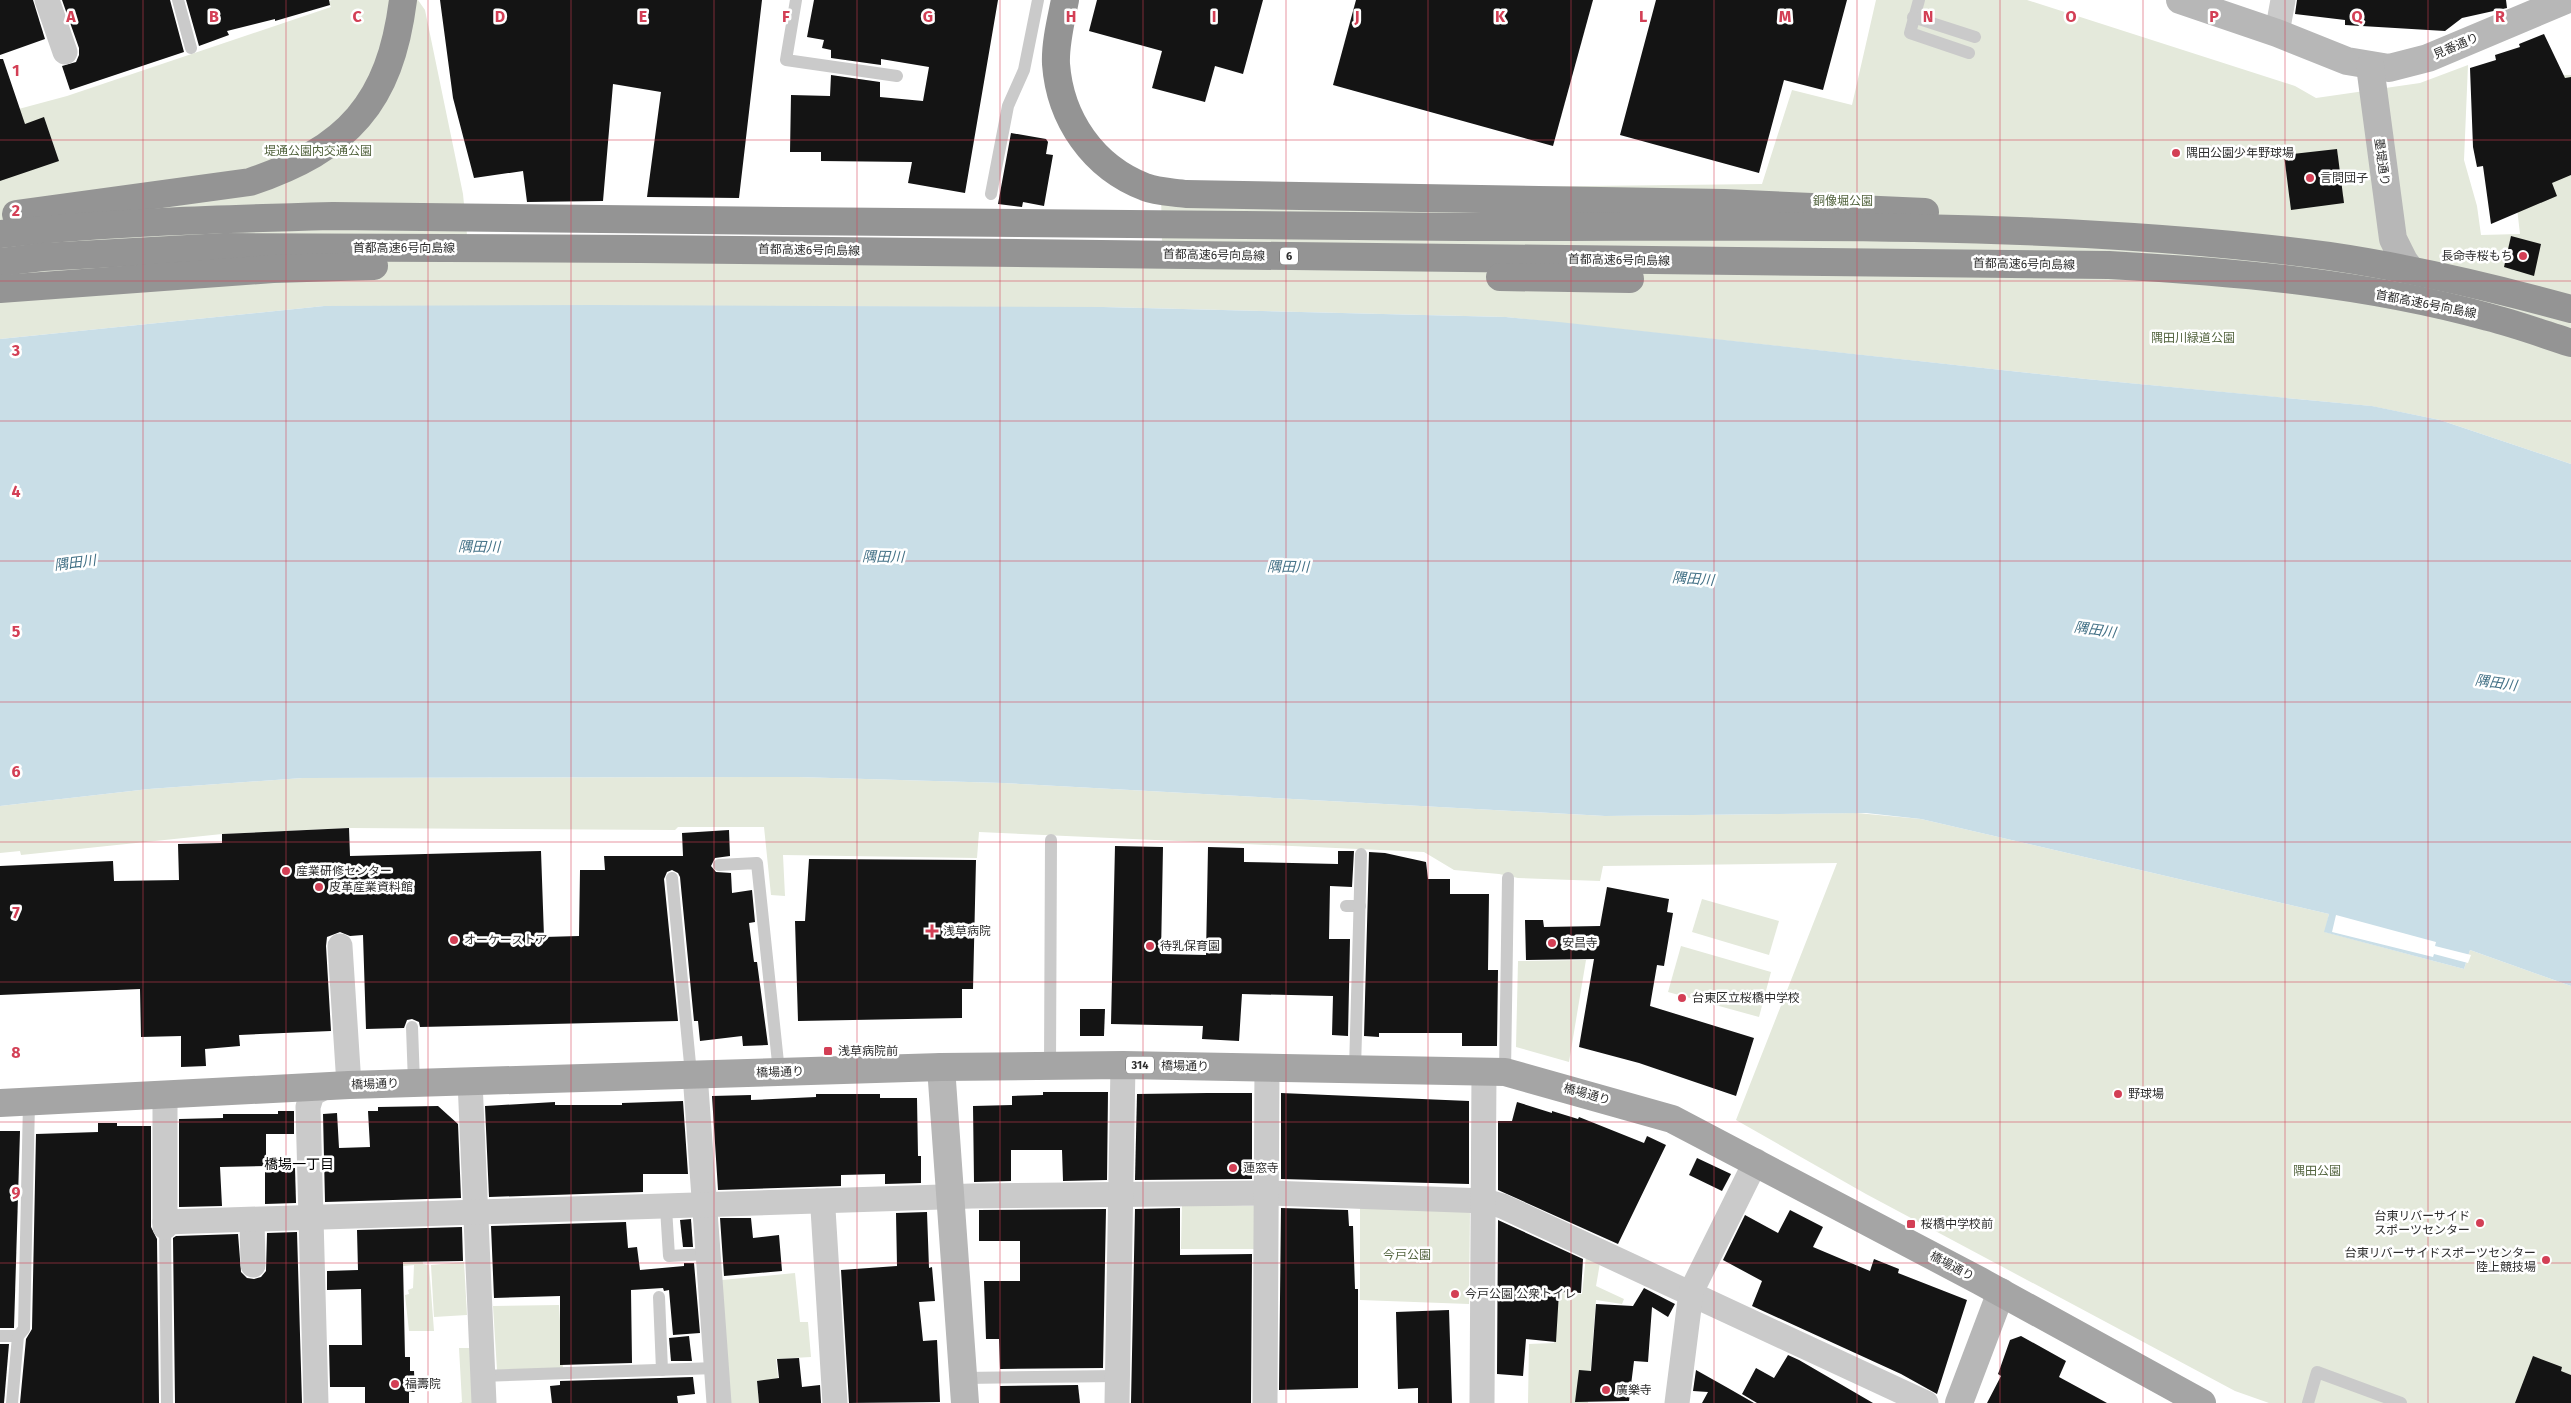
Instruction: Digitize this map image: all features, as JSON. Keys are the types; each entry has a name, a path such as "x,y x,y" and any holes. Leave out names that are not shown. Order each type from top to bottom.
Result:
{"highway":[{"path":"0,218 250,182 282,171 312,156 340,136 362,113 380,87 393,56 403,0"},
{"path":"1065,0 1056,63 1063,96 1073,126 1094,155 1117,173 1146,188 1186,194 1724,203 1986,215 2334,257 2466,281 2571,309"},
{"path":"0,234 51,228 204,220 343,216 1381,227 1990,231 2200,241"},
{"name":"首都高速6号向島線","path":"0,262 43,257 224,247 641,249 2109,265 2173,268 2302,281 2401,298 2487,316 2571,343"},
{"path":"0,289 273,269 586,261 641,249"},
{"path":"1031,253 1152,264 1546,278 2242,283 2286,288 2433,312 2497,329"}],"main road":[{"name":"橋場通り","path":"0,1103 414,1083 941,1067 1123,1065 1495,1072 1672,1119 1756,1161 2001,1292 2202,1403"}],"street":[{"path":"47,0 64,52"},
{"path":"2180,0 2277,33 2347,61 2370,66"},
{"path":"2277,33 2283,0"},
{"name":"見番通り","path":"2370,66 2389,68 2428,58 2566,0"},
{"name":"墨堤通り","path":"2370,66 2389,216 2397,246 2404,261 2425,290 2449,307 2497,329 2571,354"},
{"path":"316,1403 308,1108 312,1094 338,1086 340,946"},
{"path":"1117,1403 1123,1065"},
{"path":"941,1067 964,1390"},
{"path":"1265,1403 1268,1193 1267,1068"},
{"path":"1482,1403 1485,1201 1495,1072"},
{"path":"693,1074 719,1403"},
{"path":"470,1081 484,1403"},
{"path":"165,1096 165,1224 311,1217 666,1208 817,1201 1122,1194 1268,1193 1485,1201 1502,1206 1690,1292 1926,1403"},
{"path":"1677,1403 1690,1292 1756,1161"},
{"path":"817,1201 823,1208 835,1403"},
{"path":"252,1220 253,1265"},
{"path":"1959,1403 2001,1292"}],"lane":[{"path":"178,0 191,48"},
{"path":"796,0 786,60 897,76"},
{"path":"991,194 1008,106 1024,70 1038,0"},
{"path":"1919,0 1910,33 1969,53"},
{"path":"1913,17 1975,37"},
{"path":"1050,1066 1051,840"},
{"path":"1355,1069 1361,854"},
{"path":"719,865 757,863 779,1072"},
{"path":"672,878 693,1074"},
{"path":"1495,1072 1508,878"},
{"path":"1346,906 1360,906"},
{"path":"412,1027 414,1083"},
{"path":"12,1403 18,1336 24,1330 29,1103"},
{"path":"666,1208 669,1256 708,1254"},
{"path":"165,1224 167,1403"},
{"path":"659,1298 662,1370"},
{"path":"0,1336 18,1336"},
{"path":"482,1376 716,1368"},
{"path":"2308,1403 2318,1372 2401,1403"},
{"path":"964,1390 1117,1376"}],"green space":[{"path":"418,0 425,10 463,194 467,235 1162,245 1161,191 1762,184 1792,90 1852,105 1876,0 2027,0 2295,86 2316,98 2420,83 2468,65 2464,160 2477,206 2481,235 2520,234 2517,208 2559,75 2571,75 2571,464 2440,420 2371,406 2086,379 1506,317 1103,307 324,306 0,339 0,114 67,96 331,7 328,1"},
{"name":"隅田公園","path":"797,777 1003,783 1605,816 1857,813 1921,819 2329,914 2325,932 2464,969 2470,950 2571,986 2571,1403 2269,1403 2235,1391 1866,1194 1736,1120 1837,863 1603,866 1600,881 1518,878 1499,874 1454,870 1424,852 979,832 977,858 783,855 785,896 771,895 764,827 678,827 675,830 349,828 222,834 21,855 20,851 0,853 0,806 149,789 303,778"},
{"path":"1702,899 1779,921 1769,955 1692,932"},
{"path":"1681,946 1771,972 1759,1017 1668,992"},
{"path":"1586,960 1569,1062 1516,1047 1518,961"},
{"path":"1182,1204 1255,1206 1254,1249 1181,1249"},
{"name":"今戸公園","path":"1360,1207 1470,1210 1469,1304 1360,1300"},
{"path":"422,1256 423,1264 429,1265 434,1331 409,1331 405,1295 409,1294 408,1290 413,1288 414,1265 394,1267 393,1258"},
{"path":"1586,1256 1600,1263 1596,1286 1624,1299 1622,1304 1596,1300 1588,1403 1528,1403 1529,1344 1554,1343 1554,1293 1582,1294"},
{"path":"464,1262 467,1315 434,1317 431,1265"},
{"path":"795,1273 800,1322 808,1322 811,1357 776,1359 778,1378 757,1382 759,1403 730,1403 722,1280"},
{"path":"559,1305 563,1369 497,1370 493,1306"},
{"path":"459,1348 471,1348 473,1403 459,1403 462,1402"}],"water":[{"name":"隅田川","path":"324,306 1103,307 1506,317 2086,379 2372,406 2440,420 2571,464 2571,986 2470,950 2464,969 2324,932 2329,914 1921,819 1866,813 1605,816 1003,783 797,777 303,778 149,789 0,806 0,339"}],"pier":[{"path":"2336,915 2436,942 2435,946 2471,955 2468,963 2434,954 2433,957 2332,932"}],"building":[{"path":"0,0 33,0 45,39 0,55"},
{"path":"62,0 170,0 184,52 70,90 62,66 76,62 79,48"},
{"path":"186,0 329,0 330,5 275,21 275,19 227,31 229,35 199,46"},
{"path":"440,0 762,0 739,198 647,197 661,92 613,84 603,201 527,202 523,171 474,178 453,98"},
{"path":"814,0 998,0 965,193 908,183 912,162 821,161 821,152 790,152 791,95 830,96 831,75 880,82 880,97 923,101 929,67 881,59 881,65 831,58 831,50 822,48 824,40 807,37"},
{"path":"1097,0 1263,0 1243,74 1215,66 1205,102 1152,88 1162,51 1089,31"},
{"path":"1356,0 1593,0 1553,146 1333,85"},
{"path":"1656,0 1847,0 1823,90 1784,80 1759,173 1620,135"},
{"path":"2297,0 2506,0 2507,8 2462,18 2445,31 2345,25 2345,20 2295,14"},
{"path":"2544,34 2565,78 2571,77 2571,175 2552,183 2557,196 2491,224 2483,166 2477,167 2473,147 2470,68 2496,60 2495,55 2520,47 2519,44"},
{"path":"0,59 3,59 25,124 44,117 59,161 0,181"},
{"path":"1011,133 1046,139 1048,142 1046,154 1053,155 1044,206 1023,202 1022,207 998,204"},
{"path":"2337,149 2344,203 2291,210 2284,155"},
{"name":"長命寺桜もち","path":"2511,236 2541,244 2534,276 2504,267"},
{"path":"349,828 350,856 541,851 544,937 579,936 580,870 605,870 604,856 683,856 682,833 729,830 730,856 715,858 711,866 716,872 731,873 732,893 752,890 755,922 749,923 754,962 757,962 768,1045 743,1046 742,1036 700,1041 698,1021 694,1021 680,877 678,873 672,870 667,872 664,879 678,1021 420,1027 419,1022 412,1019 407,1020 404,1028 366,1029 363,935 350,936 340,932 327,937 326,946 331,1031 239,1035 240,1046 205,1049 206,1066 181,1067 181,1036 141,1037 140,989 0,995 0,866 113,861 114,881 179,880 178,844 222,843 222,834"},
{"path":"1115,846 1163,847 1161,954 1206,955 1208,847 1244,848 1244,862 1338,864 1338,851 1354,851 1352,887 1330,886 1329,939 1350,939 1348,1036 1332,1035 1333,996 1242,994 1239,1041 1202,1039 1203,1026 1111,1024"},
{"path":"1369,852 1385,853 1426,862 1428,879 1450,879 1450,894 1489,894 1488,970 1498,970 1497,1046 1462,1046 1462,1033 1379,1033 1379,1037 1364,1036"},
{"path":"809,859 976,860 973,989 962,989 962,1018 798,1021 795,921 805,921"},
{"path":"1607,887 1669,899 1667,912 1673,913 1664,966 1657,965 1650,1006 1754,1038 1736,1096 1639,1063 1579,1047 1594,959 1526,960 1525,920 1543,920 1544,927 1600,926"},
{"path":"1080,1009 1105,1009 1104,1036 1080,1036"},
{"path":"1043,1092 1108,1092 1107,1180 1063,1181 1062,1150 1011,1150 1011,1181 974,1182 973,1106 1012,1105 1012,1096 1043,1095"},
{"path":"1252,1093 1252,1179 1135,1180 1137,1094"},
{"path":"1281,1093 1469,1101 1469,1184 1281,1179"},
{"path":"816,1094 880,1094 880,1098 917,1098 918,1156 921,1156 921,1183 885,1184 885,1174 841,1175 841,1186 718,1190 712,1096 751,1095 751,1100 816,1097"},
{"path":"683,1101 688,1174 643,1174 643,1192 489,1197 485,1106 555,1102 555,1105 622,1105 622,1103"},
{"path":"1517,1102 1552,1113 1552,1111 1578,1119 1579,1117 1644,1143 1647,1136 1666,1145 1618,1244 1498,1190 1498,1121 1512,1121"},
{"path":"438,1106 458,1124 461,1198 325,1202 323,1114 337,1113 339,1148 370,1147 368,1111 378,1111 378,1107"},
{"path":"278,1111 294,1111 294,1134 266,1134 266,1166 220,1167 222,1206 179,1207 179,1119 223,1118 223,1114 278,1114"},
{"path":"98,1123 117,1123 117,1126 151,1126 151,1227 157,1239 159,1403 20,1403 26,1339 32,1329 36,1134 98,1132"},
{"path":"0,1131 20,1131 14,1328 0,1328"},
{"path":"1697,1158 1731,1174 1722,1191 1689,1175"},
{"path":"295,1168 296,1203 265,1204 265,1169"},
{"path":"1180,1208 1180,1255 1252,1254 1251,1403 1131,1403 1135,1209"},
{"path":"1281,1208 1348,1210 1349,1226 1353,1226 1355,1289 1358,1289 1358,1388 1279,1390"},
{"path":"1106,1209 1103,1368 1000,1369 999,1339 986,1339 984,1281 1020,1281 1020,1241 979,1241 979,1210"},
{"path":"1790,1210 1823,1227 1813,1247 1870,1271 1874,1259 1899,1269 1898,1273 1967,1300 1937,1394 1901,1374 1752,1306 1762,1281 1723,1260 1745,1215 1778,1233"},
{"path":"927,1212 929,1268 932,1267 935,1301 919,1302 923,1341 937,1340 940,1402 849,1403 841,1270 897,1266 896,1213"},
{"path":"720,1218 751,1218 753,1238 779,1235 782,1271 724,1276"},
{"path":"691,1219 693,1247 683,1247 680,1220"},
{"path":"1498,1220 1583,1259 1581,1293 1559,1292 1556,1342 1526,1339 1523,1376 1497,1374"},
{"path":"626,1222 628,1248 637,1247 640,1270 684,1266 684,1263 694,1263 700,1333 673,1335 669,1290 664,1291 663,1288 631,1290 632,1363 560,1365 560,1296 494,1298 491,1226"},
{"path":"462,1227 463,1261 403,1262 405,1357 410,1357 410,1371 414,1371 415,1392 409,1392 409,1403 365,1403 365,1387 330,1387 329,1345 362,1345 361,1289 327,1290 327,1271 358,1270 357,1230"},
{"path":"297,1232 302,1403 175,1403 173,1238 176,1236 238,1234 241,1272 247,1278 254,1279 261,1277 266,1271 267,1233"},
{"path":"1644,1288 1675,1304 1668,1317 1652,1307 1648,1362 1634,1361 1629,1401 1575,1402 1579,1370 1591,1371 1596,1304 1633,1306"},
{"path":"1449,1310 1452,1403 1418,1403 1418,1388 1398,1389 1396,1312"},
{"path":"689,1336 692,1361 671,1361 669,1338"},
{"path":"2021,1336 2066,1361 2059,1377 2107,1403 1987,1403 2001,1376 1998,1374 2010,1340"},
{"path":"0,1344 9,1344 4,1403 0,1403"},
{"path":"1788,1355 1873,1403 1757,1403 1742,1394 1756,1368 1774,1378"},
{"path":"2533,1356 2562,1367 2561,1371 2571,1375 2571,1403 2515,1403"},
{"path":"799,1358 802,1387 820,1385 821,1403 759,1403 757,1381 779,1378 777,1359"},
{"path":"1696,1370 1754,1403 1702,1403 1708,1392 1693,1391"},
{"path":"693,1377 695,1394 677,1396 678,1403 552,1403 550,1386 560,1385 560,1381"},
{"path":"1078,1385 1080,1403 1000,1403 1000,1386"}],"place":[{"name":"隅田公園少年野球場","path":"2176,153"},
{"name":"言問団子","path":"2310,178"},
{"name":"長命寺桜もち","path":"2523,256"},
{"name":"産業研修センター","path":"286,871"},
{"name":"皮革産業資料館","path":"319,887"},
{"name":"浅草病院","path":"932,931"},
{"name":"オーケーストア","path":"454,940"},
{"name":"安昌寺","path":"1552,943"},
{"name":"待乳保育園","path":"1150,946"},
{"name":"台東区立桜橋中学校","path":"1682,998"},
{"name":"浅草病院前","path":"828,1051"},
{"name":"野球場","path":"2118,1094"},
{"name":"蓮窓寺","path":"1233,1168"},
{"name":"台東リバーサイド スポーツセンター","path":"2480,1223"},
{"name":"桜橋中学校前","path":"1911,1224"},
{"name":"台東リバーサイドスポーツセンター 陸上競技場","path":"2546,1260"},
{"name":"今戸公園 公衆トイレ","path":"1455,1294"},
{"name":"福壽院","path":"395,1384"},
{"name":"廣樂寺","path":"1606,1390"}],"district":[{"name":"橋場一丁目","path":"299,1164"}],"park label":[{"name":"堤通公園内交通公園","path":"318,151"},
{"name":"銅像堀公園","path":"1843,201"},
{"name":"隅田川緑道公園","path":"2193,338"}]}
